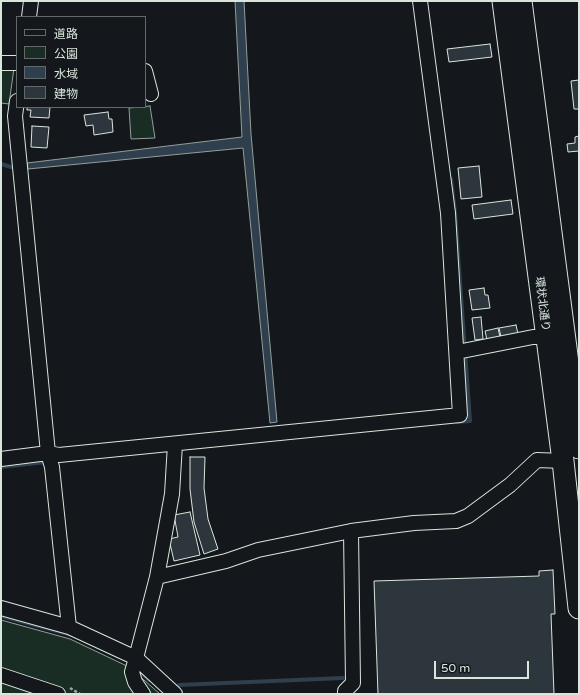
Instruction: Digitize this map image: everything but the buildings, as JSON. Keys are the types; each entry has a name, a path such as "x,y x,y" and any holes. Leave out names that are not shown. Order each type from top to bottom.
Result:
{"highway":[{"name":"環状北通り","path":"503,1 563,461 574,508 579,608"},
{"name":"環状北通り","path":"521,1 579,448"}],"street":[{"path":"29,16 31,1"},
{"path":"1,459 48,453 59,455 175,449 460,415 463,351 448,213 420,1"},
{"path":"1,62 16,64"},
{"path":"146,75 151,94"},
{"path":"17,108 16,116 48,453 52,467 69,627"},
{"path":"463,351 533,337 546,337"},
{"path":"143,694 135,682 132,672 157,577 172,494 175,449"},
{"path":"157,577 226,561 258,550 351,531 414,523 456,521 468,516 510,486 537,460 563,461"},
{"path":"345,694 345,691 353,683 351,531"},
{"path":"1,608 69,627 136,658 175,694"},
{"path":"1,675 58,694"}],"green space":[{"path":"1,68 14,68 9,104 1,103"},
{"path":"146,106 150,106 155,138 131,139 129,108 146,108"},
{"path":"1,620 70,639 129,667 160,694 1,694"}],"water":[{"path":"235,1 244,1 251,134 277,422 270,423 243,148 28,169 27,163 242,137"}],"waterway":[{"path":"1,164 11,167 18,166"},
{"path":"451,179 455,212 470,421 457,422"},
{"path":"1,467 46,462"},
{"path":"1,616 72,635"},
{"path":"137,668 149,680"},
{"path":"179,685 343,678"}]}
